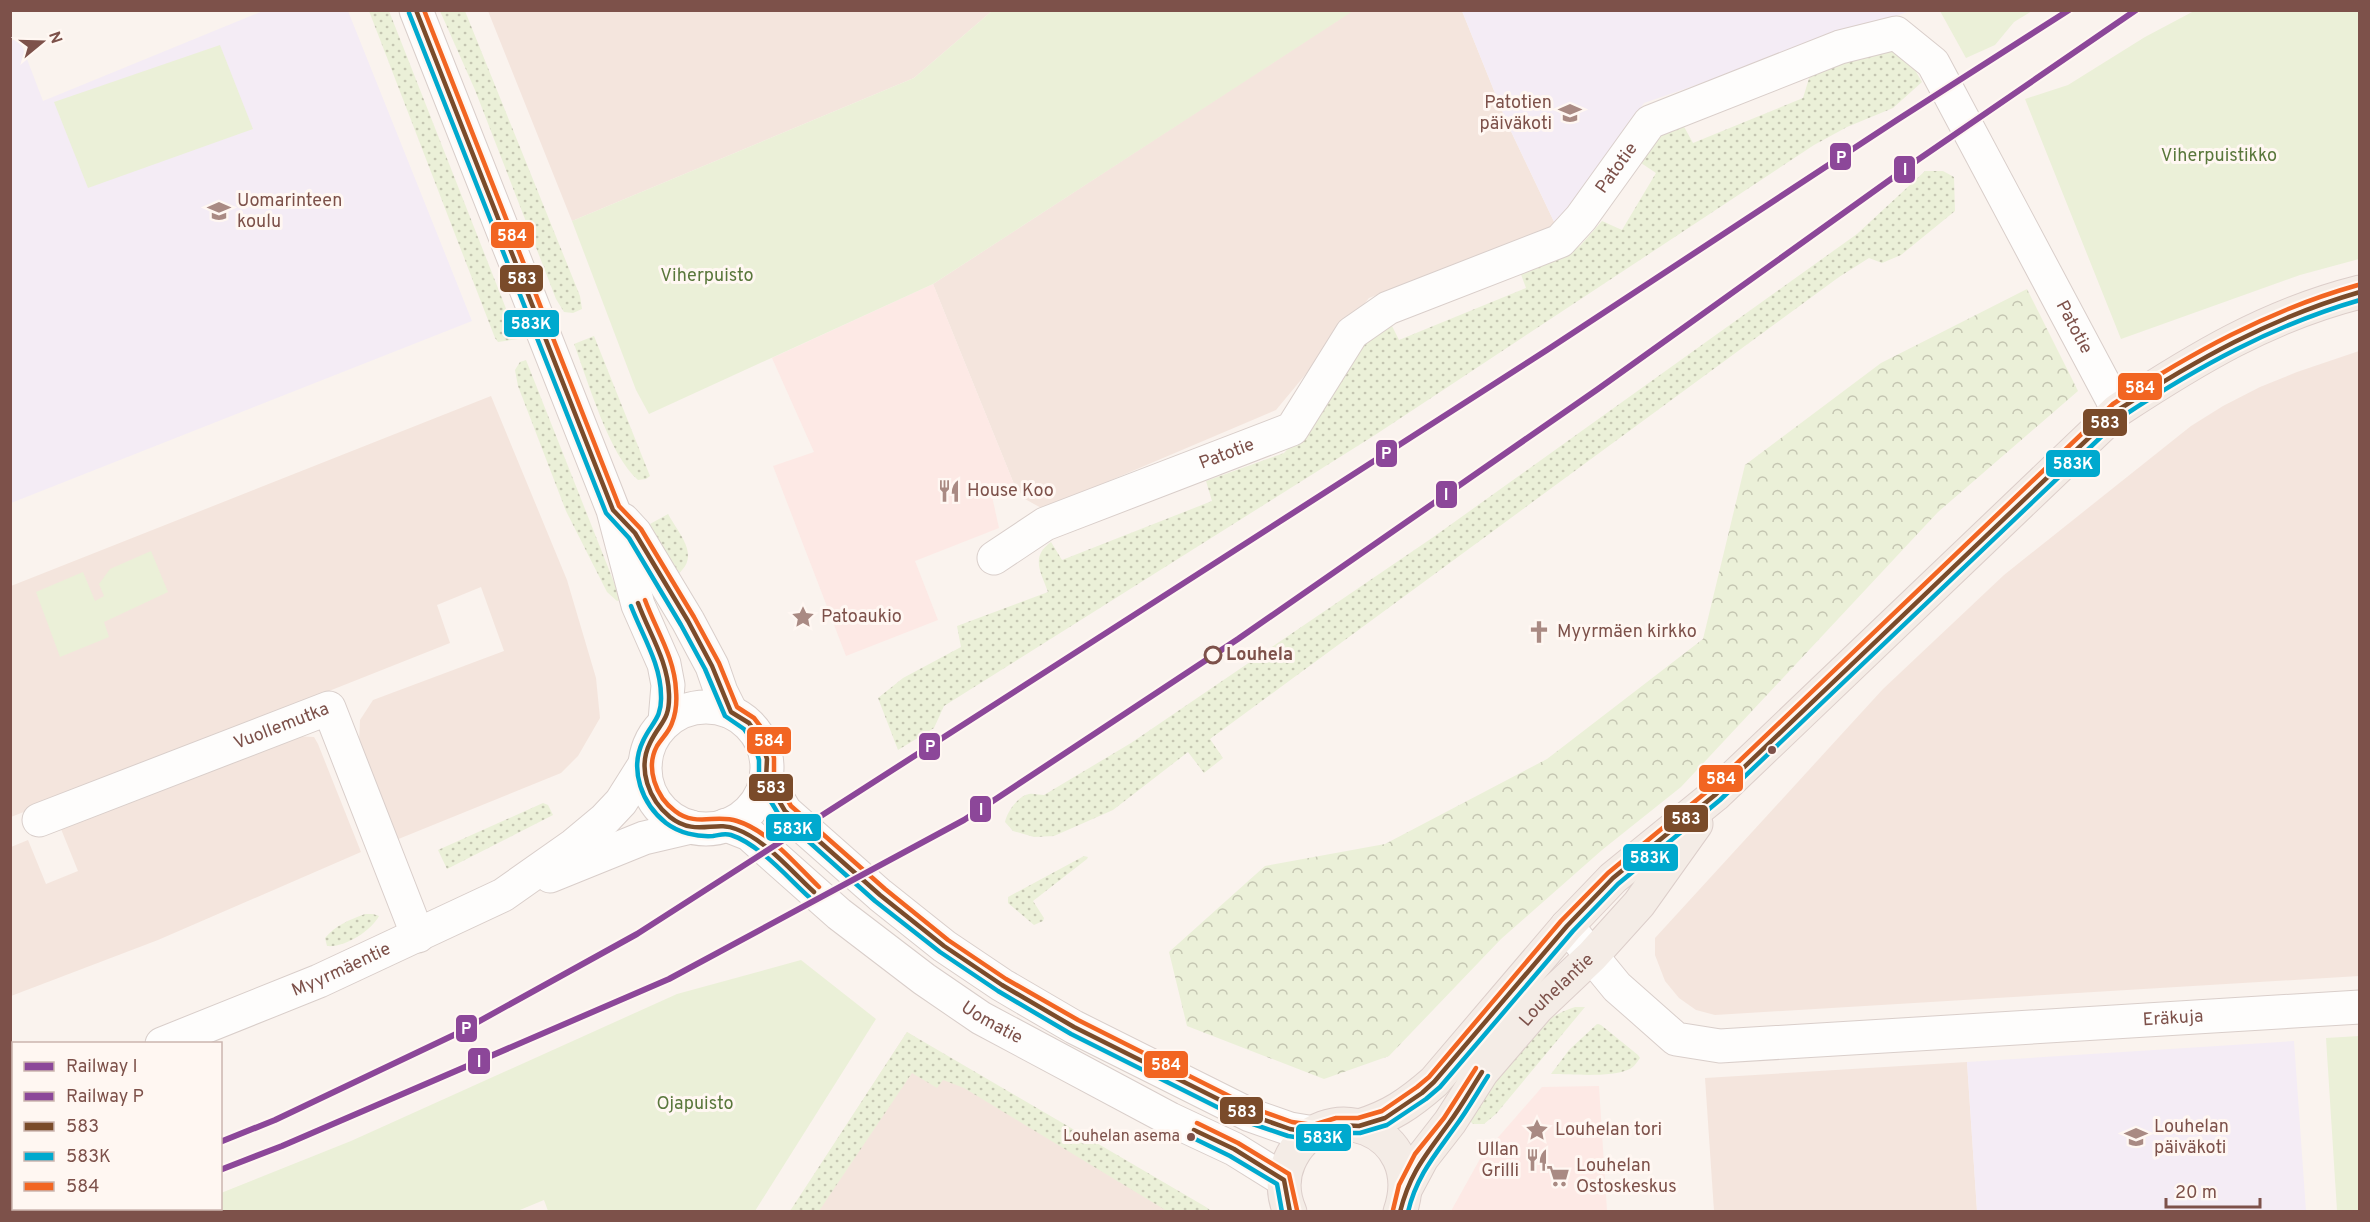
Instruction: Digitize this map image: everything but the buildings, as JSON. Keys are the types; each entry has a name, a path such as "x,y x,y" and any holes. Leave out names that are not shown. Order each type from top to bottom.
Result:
{"main road":[{"name":"Louhelantie","path":"1314,1132 1338,1125 1359,1126 1385,1118 1422,1093 1434,1082 1567,926 1613,878 1715,795 2118,410 2190,363 2267,323 2319,302 2360,292"},
{"name":"Louhelantie","path":"1403,1200 1422,1158 1450,1122 1482,1072 1537,1008 1592,956 1639,904 1686,840 1715,795"},
{"path":"1359,1126 1381,1136 1394,1148 1403,1167 1403,1200"},
{"path":"1287,1203 1292,1155 1314,1132"}],"street":[{"path":"416,10 613,510 638,605 664,664 668,685 665,721"},
{"name":"Patotie","path":"994,558 1045,524 1292,429 1352,333 1388,309 1560,241 1581,218 1650,122 1840,47 1896,33 1934,63 2118,410"},
{"path":"613,510 635,533 688,621 712,666 720,692 731,712"},
{"path":"700,706 716,707 731,712 749,723 760,740 767,759 766,779 761,794 753,807 741,818 726,825 714,828 691,827 672,819 657,804 646,782 645,764 651,740 665,721 683,710 700,706"},
{"name":"Vuollemutka","path":"39,820 329,708 418,936"},
{"name":"Myyrmäentie","path":"514,888 574,845 604,820 621,802 645,764"},
{"name":"Uomatie","path":"766,779 785,811 880,895 944,946 1002,985 1074,1027 1250,1115 1290,1129 1314,1132"},
{"name":"Uomatie","path":"726,825 749,834 839,914 924,979 981,1018 1170,1119 1234,1149 1287,1203"},
{"name":"Myyrmäentie","path":"167,1042 319,981 418,936 514,888 581,865 644,838 691,827"},
{"name":"Eräkuja","path":"1567,926 1617,987 1676,1039 1720,1046 2360,1007"}],"shaded area":[{"name":"Uomarinteen koulu","path":"263,11 348,11 472,321 11,503 11,41 19,38 43,101"},
{"path":"488,11 992,11 914,78 572,221"},
{"path":"1352,11 1462,11 1507,123 1557,228 1369,298 1276,410 1043,509 1025,499 1014,484 933,284"},
{"name":"Patotien päiväkoti","path":"1462,11 1910,11 1644,103 1557,228 1507,123"},
{"path":"933,284 1014,484 991,492 999,528 915,561 938,620 846,656 773,466 814,452 772,358"},
{"path":"2359,351 2359,976 1715,1015 1696,1010 1679,998 1665,981 1655,955 1655,938 1883,689 2004,575 2191,426 2260,387"},
{"path":"491,396 567,580 596,678 600,718 578,756 561,773 396,840 359,743 360,720 373,700 504,651 481,587 437,605 450,643 11,817 11,586"},
{"path":"295,736 314,737 318,744 361,852 158,940 11,996 11,847 28,840 46,884 78,871 61,829"},
{"path":"907,1032 1185,1212 790,1212"},
{"name":"Louhelan päiväkoti","path":"2294,1041 2306,1211 1977,1211 1967,1062"},
{"path":"1967,1062 1977,1211 1714,1211 1705,1078"},
{"path":"1599,1086 1607,1211 1451,1211 1481,1157 1542,1087"}],"green space":[{"path":"369,11 389,11 518,339 498,342 495,338"},
{"path":"440,11 465,11 580,296 582,309 573,313 564,312 556,299 475,90"},
{"name":"Viherpuisto","path":"992,11 1353,11 933,284 649,414 636,390 572,221 914,78"},
{"path":"1940,11 2032,11 2014,22 1995,45 1966,58"},
{"name":"Viherpuistikko","path":"2194,11 2359,11 2359,259 2300,275 2121,339 2025,99 2068,85 2145,37"},
{"path":"220,45 253,129 88,188 54,102"},
{"path":"1888,47 1904,51 1922,82 1893,108 1847,127 1814,145 1375,435 944,706 934,728 898,750 878,698 903,678 961,647 957,626 1048,592 1040,571 1039,559 1041,553 1051,542 1062,560 1212,501 1206,481 1284,453 1313,421 1356,355 1374,333 1391,324 1399,340 1526,288 1519,269 1580,246 1602,221 1622,230 1656,173 1638,161 1652,139 1682,123 1693,143 1803,98 1810,75"},
{"path":"1925,171 1943,171 1954,177 1955,211 1901,255 1882,263 1869,258 1839,277 1210,739 1223,758 1204,773 1188,752 1113,810 1054,836 1034,837 1013,831 1005,822 1011,809 1025,795 1044,795 1131,743 1432,538 1857,234"},
{"path":"2027,289 2078,391 1938,512 1681,787 1602,850 1501,939 1389,1056 1324,1079 1187,1026 1169,952 1265,866 1385,844 1547,759 1703,639 1745,465 1881,363"},
{"path":"594,336 650,476 646,479 638,480 627,468 609,436 593,397 574,344"},
{"path":"526,360 621,600 617,601 607,592 566,511 518,386 515,370 520,362"},
{"path":"668,514 688,552 685,567 678,574 665,556 650,524"},
{"path":"151,551 168,592 104,622 109,637 60,657 36,592 83,572 95,601 104,596 99,584 110,569"},
{"path":"543,803 548,805 553,815 447,869 438,850"},
{"path":"1084,856 1088,857 1087,859 1033,901 1044,918 1043,921 1034,925 1008,903 1008,897"},
{"path":"365,914 379,916 370,927 356,937 341,944 327,946 325,938 338,926"},
{"name":"Ojapuisto","path":"801,960 876,1019 755,1211 548,1211 544,1200 515,1212 176,1211 222,1210 222,1193 351,1141 677,994"},
{"path":"1575,1007 1585,1007 1496,1114 1484,1124 1473,1124 1469,1120 1501,1070 1526,1039 1557,1014"},
{"path":"1597,1024 1638,1055 1640,1058 1634,1066 1613,1074 1551,1074 1569,1050"},
{"path":"907,1032 1211,1211 1167,1211 964,1088 943,1080 937,1088 912,1073 819,1211 790,1211"},
{"path":"2359,1036 2359,1211 2337,1211 2326,1038"}],"rail line":[{"name":"P","path":"222,1141 275,1120 456,1034 637,934 1547,350 2069,10"},
{"name":"I","path":"222,1169 282,1146 669,979 964,820 1238,639 1598,389 1919,159 2136,10"}],"transit line":[{"name":"583","path":"416,10 613,510 635,533 688,621 712,666 731,712 749,723 761,740 767,759 766,779 785,811 880,895 944,946 1002,985 1074,1027 1250,1115 1290,1129 1314,1133 1338,1125 1359,1126 1385,1118 1422,1093 1434,1082 1567,926 1613,878 1715,795 2118,410 2234,342 2295,314 2360,292"},
{"name":"584","path":"424,10 619,506 641,529 694,617 719,663 737,707 754,718 768,736 774,758 774,777 791,806 885,889 948,940 1006,979 1078,1020 1253,1108 1292,1122 1313,1125 1336,1118 1358,1118 1382,1111 1429,1077 1561,921 1608,873 1710,789 2113,404 2172,367 2231,335 2293,307 2358,285"},
{"name":"583K","path":"409,13 606,513 629,538 681,625 705,669 725,716 744,729 754,743 759,760 759,782 779,815 875,901 940,952 998,991 1071,1034 1247,1122 1288,1136 1315,1140 1339,1133 1360,1133 1387,1125 1440,1087 1573,931 1618,884 1720,800 2123,416 2237,349 2297,322 2360,300"},
{"name":"584","path":"645,600 669,656 675,679 676,707 673,719 657,746 652,763 654,782 662,798 683,816 698,819 729,819 760,832 781,849 819,887"},
{"name":"583","path":"638,603 662,659 668,682 668,710 646,753 647,783 656,802 679,823 696,827 728,827 747,834 768,848 814,892"},
{"name":"583K","path":"631,606 654,661 660,684 660,710 643,741 637,763 640,786 650,806 666,823 682,832 701,836 729,834 742,839 782,871 809,897"},
{"name":"584","path":"1393,1210 1399,1185 1415,1154 1444,1118 1476,1068"},
{"name":"583","path":"1400,1212 1420,1164 1458,1111 1482,1072"},
{"name":"583K","path":"1408,1212 1411,1199 1427,1167 1488,1076"},
{"name":"584","path":"1197,1123 1238,1143 1289,1174 1297,1210"},
{"name":"583","path":"1194,1130 1234,1149 1284,1180 1290,1212"},
{"name":"583K","path":"1191,1137 1230,1156 1277,1184 1282,1212"}],"place":[{"name":"Patotien päiväkoti","path":"1570,113"},
{"name":"Uomarinteen koulu","path":"219,211"},
{"name":"House Koo","path":"949,491"},
{"name":"Patoaukio","path":"803,617"},
{"name":"Myyrmäen kirkko","path":"1539,632"},
{"name":"Louhela","path":"1213,655"},
{"name":"Louhelan tori","path":"1537,1130"},
{"name":"Louhelan asema","path":"1191,1137"},
{"name":"Louhelan päiväkoti","path":"2136,1137"},
{"name":"Ullan Grilli","path":"1537,1160"},
{"name":"Louhelan Ostoskeskus","path":"1558,1176"}]}
